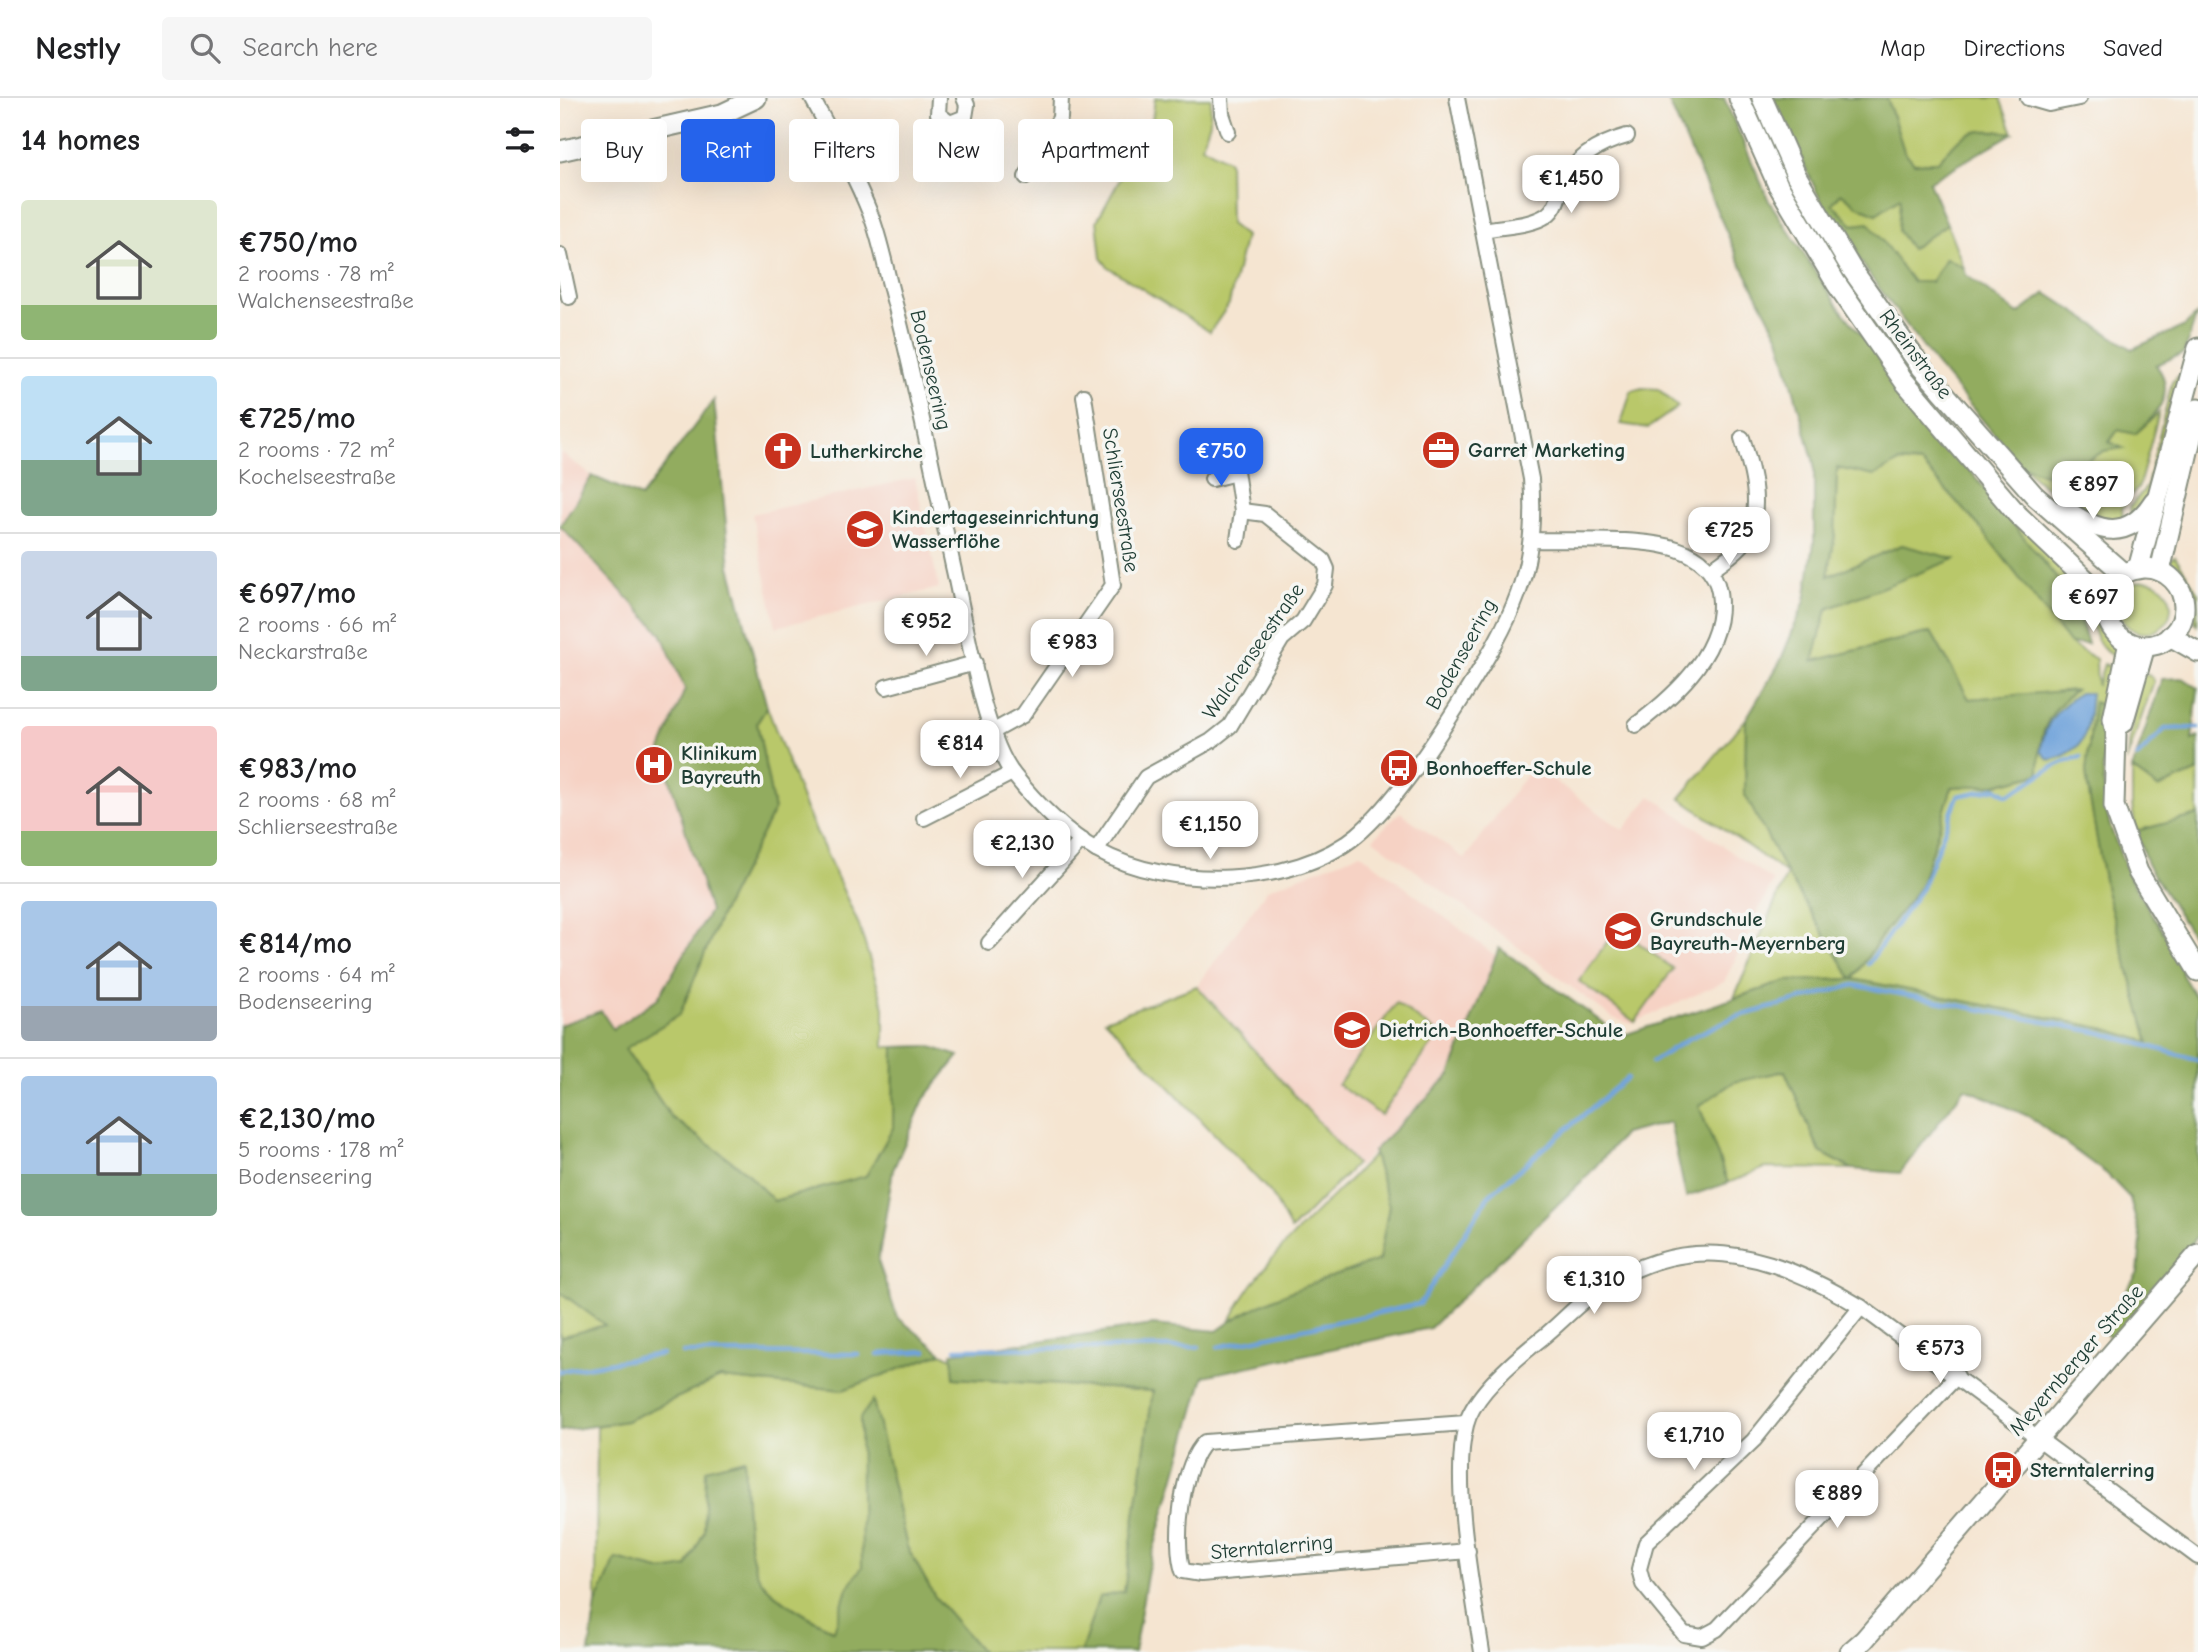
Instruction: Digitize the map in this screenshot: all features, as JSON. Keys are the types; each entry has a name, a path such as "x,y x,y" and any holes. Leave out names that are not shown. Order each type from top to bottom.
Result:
{"street":[{"path":"560,151 722,114 756,98"},
{"name":"Bodenseering","path":"812,98 870,214 908,354 992,732 1012,773 1096,850 1157,872 1213,879 1272,872 1310,860 1354,837 1377,814 1443,729 1495,645 1514,604 1533,540 1531,479 1457,98"},
{"path":"939,98 937,114 950,123 965,117 967,105 964,98"},
{"path":"1059,119 1061,98"},
{"path":"1221,98 1222,114 1228,132"},
{"name":"Rheinstraße","path":"1739,98 1778,185 1836,283 1904,382 2017,514 2107,600"},
{"name":"Rheinstraße","path":"1762,98 1796,175 1851,268 1922,368 2035,496 2131,572"},
{"path":"2028,98 2049,104 2079,98"},
{"path":"1484,230 1534,220 1550,213 1557,205 1564,181 1576,164 1602,143 1627,136"},
{"path":"560,255 569,297"},
{"path":"2137,644 2110,624 2107,600 2113,586 2131,572 2160,492 2198,348"},
{"name":"Schlierseestraße","path":"992,732 1023,715 1114,586 1083,396"},
{"path":"2160,571 2198,409"},
{"path":"1231,437 1242,511 1238,540"},
{"path":"1712,570 1738,549 1749,531 1755,483 1742,438"},
{"path":"1212,478 1236,473"},
{"path":"2035,496 2050,499 2097,528 2112,530 2135,524 2145,515 2160,492"},
{"name":"Walchenseestraße","path":"1096,850 1146,777 1211,741 1230,726 1282,639 1303,621 1325,585 1327,569 1323,559 1265,514 1242,511"},
{"path":"1533,540 1664,546 1687,553 1712,570 1721,604 1718,629 1698,665 1669,701 1636,725"},
{"path":"2131,572 2160,571 2173,580 2182,593 2183,629 2198,652"},
{"path":"2137,644 2183,629"},
{"path":"2137,644 2125,721 2116,733 2113,789 2119,826 2138,872 2198,971"},
{"path":"886,687 975,663"},
{"path":"924,818 1012,773"},
{"path":"989,943 1082,840"},
{"path":"1482,1652 1468,1551 1461,1464 1466,1423 1484,1394 1514,1361 1587,1298 1664,1259 1696,1253 1746,1255 1816,1280 1861,1307 2198,1557"},
{"name":"Meyernberger Straße","path":"1850,1652 1864,1640 2198,1254"},
{"path":"1861,1307 1755,1440 1646,1543 1639,1569 1643,1584 1673,1624 1692,1637 1702,1637 1717,1629 1957,1376"},
{"name":"Sterntalerring","path":"1466,1423 1205,1442 1194,1452 1184,1492 1177,1554 1183,1571 1201,1574 1468,1551"}],"shaded area":[{"name":"Klinikum Bayreuth","path":"560,452 592,476 767,707 757,723 710,911 658,998 560,1070"},
{"path":"915,478 939,588 776,627 752,514"},
{"name":"Grundschule Bayreuth-Meyernberg","path":"1533,765 1623,830 1651,796 1773,881 1724,982 1631,1024 1613,1018 1373,839 1400,812 1465,859"},
{"name":"Dietrich-Bonhoeffer-Schule","path":"1360,853 1496,956 1450,1075 1358,1167 1197,986 1268,889"}],"green space":[{"path":"1155,98 1211,98 1210,122 1202,146 1229,161 1230,224 1245,236 1229,304 1210,332 1108,267 1101,258 1097,221 1118,182 1173,182 1173,119 1152,119"},
{"path":"1667,98 1724,98 1769,201 1838,306 2075,601 2088,644 2070,644 1979,526 1922,464 1899,462 1874,476 1837,468 1835,535 1828,576 1902,545 1955,559 1827,609 1813,661 1931,632 1969,699 2075,690 2056,708 2045,727 2040,748 2039,774 1995,785 1952,787 1920,887 1885,931 1853,979 2106,1029 2149,1042 2106,891 2086,772 2094,702 2108,708 2103,769 2105,804 2110,826 2129,877 2180,959 2182,975 2198,1001 2198,1235 2113,1339 2101,1330 2138,1273 2141,1241 2130,1198 2107,1174 2028,1116 1965,1088 1900,1173 1852,1169 1820,1152 1785,1071 1734,1082 1699,1106 1728,1183 1686,1197 1670,1122 1624,1134 1586,1177 1430,1328 1204,1376 1148,1569 1134,1652 1081,1652 1099,1597 1124,1592 1153,1391 954,1378 952,1353 1153,1325 1217,1331 1274,1298 1379,1260 1389,1206 1373,1151 1450,1075 1499,948 1621,1036 1787,981 1852,979 1787,874 1745,795 1746,719 1780,662 1805,601 1814,543 1814,463 1779,337 1739,260"},
{"path":"1773,98 1887,98 1904,151 1914,163 1937,162 1962,138 1978,131 2013,133 1929,182 1947,224 1911,249 1898,231 1900,198 1876,214 1857,206 1841,193 1832,204 1853,225 1869,223 1913,282 1931,282 1946,258 1964,268 1966,275 2018,314 2046,293 2132,349 2185,326 2197,314 2184,353 2156,365 2165,385 2165,394 2157,411 2135,434 2118,430 2109,442 2123,448 2104,451 2055,478 2020,465 1934,362 1871,277 1821,201"},
{"path":"1887,98 2000,98 2013,133 1978,131 1962,138 1937,162 1914,163 1904,151"},
{"path":"1841,193 1857,206 1900,197 1911,248 1947,224 1964,268 1946,258 1931,282 1913,282 1869,224 1853,225 1832,204"},
{"path":"2182,373 2183,390 2172,401 2150,494 2131,515 2130,507 2147,486 2172,382"},
{"path":"1642,388 1658,389 1678,407 1648,428 1621,424 1631,391"},
{"path":"714,400 730,566 767,707 757,723 774,810 720,916 680,1014 625,1049 671,1117 744,1170 774,1201 866,1176 893,1128 894,1047 928,1046 959,1056 924,1099 893,1170 878,1261 897,1317 942,1353 843,1390 720,1378 626,1421 560,1431 560,1337 605,1325 560,1292 560,1025 601,1011 613,1029 658,998 710,911 661,750 685,689 661,633 560,526 592,476 641,497"},
{"path":"2159,413 2139,486 2122,508 2123,521 2109,522 2081,512 2055,495 2020,465 2055,478 2104,451 2118,430 2135,434"},
{"path":"1899,462 1922,464 1979,526 2070,644 2096,659 2097,686 2104,664 2115,668 2108,708 2094,703 2086,772 2106,891 2149,1042 2106,1029 1853,979 1885,931 1920,887 1952,787 1995,785 2038,774 2045,727 2056,709 2074,691 1969,699 1931,632 1813,661 1827,609 1953,559 1902,545 1828,576 1835,535 1837,467 1874,475"},
{"path":"2006,509 2080,581 2075,601 2003,513"},
{"path":"2175,556 2198,593 2197,625 2191,613 2186,588 2171,564 2170,559"},
{"path":"2145,581 2164,588 2171,607 2164,626 2145,633 2126,626 2119,607 2126,588"},
{"path":"2088,587 2098,601 2103,626 2117,650 2116,657 2108,653 2097,639 2083,595"},
{"path":"2141,673 2151,676 2154,681 2126,762"},
{"path":"2183,678 2198,688 2192,740 2198,737 2198,771 2158,788 2132,769 2162,679"},
{"path":"767,707 805,807 859,925 884,1007 884,1047 894,1047 893,1129 866,1176 773,1201 744,1170 671,1117 625,1048 680,1014 720,916 774,810 757,723"},
{"path":"1746,719 1745,795 1853,979 1787,981 1734,998 1787,874 1680,798"},
{"path":"2132,769 2158,788 2198,771 2198,815 2136,831 2132,805"},
{"path":"2198,815 2198,945 2147,864 2136,831"},
{"path":"1618,927 1673,969 1635,1022 1579,981"},
{"path":"1197,986 1356,1164 1291,1230 1271,1193 1105,1020"},
{"path":"1396,1003 1439,1034 1381,1115 1338,1085"},
{"path":"1785,1071 1820,1152 1852,1169 1765,1168 1728,1183 1699,1105 1734,1082"},
{"path":"1374,1155 1389,1206 1379,1260 1290,1292 1230,1321 1259,1275 1277,1254"},
{"path":"560,1292 605,1325 560,1337"},
{"path":"942,1353 952,1358 955,1378 1153,1391 1124,1593 1099,1597 1081,1652 982,1652 935,1597 907,1547 873,1401 862,1519 862,1567 847,1589 834,1631 782,1600 764,1585 759,1577 751,1552 744,1459 707,1469 704,1532 687,1568 663,1571 616,1559 596,1604 597,1426 626,1421 720,1378 843,1390"},
{"path":"873,1400 907,1547 935,1597 982,1652 589,1652 596,1604 616,1559 663,1571 687,1567 704,1532 706,1469 744,1459 749,1536 759,1577 772,1592 834,1631 847,1589 862,1567 860,1418"}],"water":[{"path":"2079,693 2091,693 2084,737 2072,751 2049,760 2041,751 2045,732 2058,711"}],"waterway":[{"path":"2137,757 2165,729 2198,728"},
{"path":"1868,964 1922,888 1958,796 1996,788 2007,795 2052,768 2081,757"},
{"path":"1652,1062 1686,1040 1732,1018 1854,985 2102,1033 2198,1060"},
{"path":"1218,1347 1420,1304 1489,1195 1627,1078"},
{"path":"956,1349 1199,1347"},
{"path":"878,1354 926,1351"},
{"path":"683,1353 858,1354"},
{"path":"560,1371 662,1354"}],"place":[{"name":"Garret Marketing","path":"1441,450"},
{"name":"Lutherkirche","path":"783,451"},
{"name":"Kindertageseinrichtung Wasserflöhe","path":"865,529"},
{"name":"Klinikum Bayreuth","path":"654,765"},
{"name":"Bonhoeffer-Schule","path":"1399,768"},
{"name":"Grundschule Bayreuth-Meyernberg","path":"1623,931"},
{"name":"Dietrich-Bonhoeffer-Schule","path":"1352,1030"},
{"name":"Sterntalerring","path":"2003,1470"}]}
